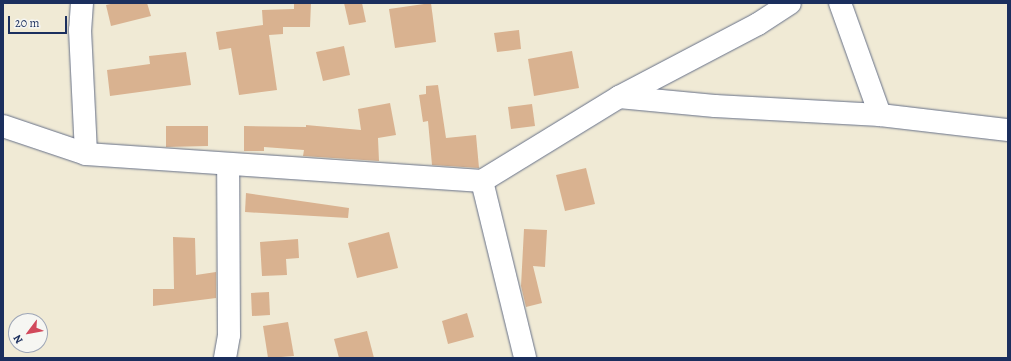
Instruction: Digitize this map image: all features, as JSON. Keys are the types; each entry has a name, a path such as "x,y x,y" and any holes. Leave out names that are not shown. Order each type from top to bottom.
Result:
{"street":[{"path":"82,3 80,30 86,154"},
{"path":"3,126 86,154 228,165 482,181 619,97 758,24 790,3"},
{"path":"840,3 880,115"},
{"path":"619,97 715,106 880,115 1008,130"},
{"path":"225,358 229,335 228,165"},
{"path":"482,181 525,358"}],"building":[{"path":"115,3 147,3 151,16 111,26 106,5"},
{"path":"294,3 311,3 310,27 283,27 283,34 269,35 277,90 239,95 231,48 219,50 216,32 263,25 262,10 294,9"},
{"path":"344,3 362,3 366,22 349,25"},
{"path":"431,3 436,42 395,48 389,9"},
{"path":"519,30 521,49 497,52 494,33"},
{"path":"344,46 350,75 323,81 316,52"},
{"path":"572,51 579,88 534,96 528,59"},
{"path":"186,52 191,85 110,96 107,70 150,64 149,56"},
{"path":"438,85 446,138 476,135 479,168 432,165 428,121 423,122 419,95 426,94 426,86"},
{"path":"390,103 396,135 378,138 379,161 303,156 304,150 264,147 264,151 244,151 244,126 306,127 306,125 361,130 358,109"},
{"path":"532,104 535,126 511,129 508,107"},
{"path":"166,126 208,126 208,146 166,147"},
{"path":"586,168 595,204 565,211 556,175"},
{"path":"246,193 349,208 348,218 245,212"},
{"path":"524,229 547,230 545,267 533,266 542,303 526,307 521,286"},
{"path":"389,232 398,268 357,278 348,243"},
{"path":"173,237 195,238 196,275 216,272 216,298 153,306 153,289 174,289"},
{"path":"298,239 299,258 286,259 287,275 262,276 260,242"},
{"path":"269,292 270,315 252,316 251,293"},
{"path":"467,313 474,337 448,344 442,321"},
{"path":"288,322 294,356 268,358 263,326"},
{"path":"367,331 374,358 339,358 334,339"}]}
